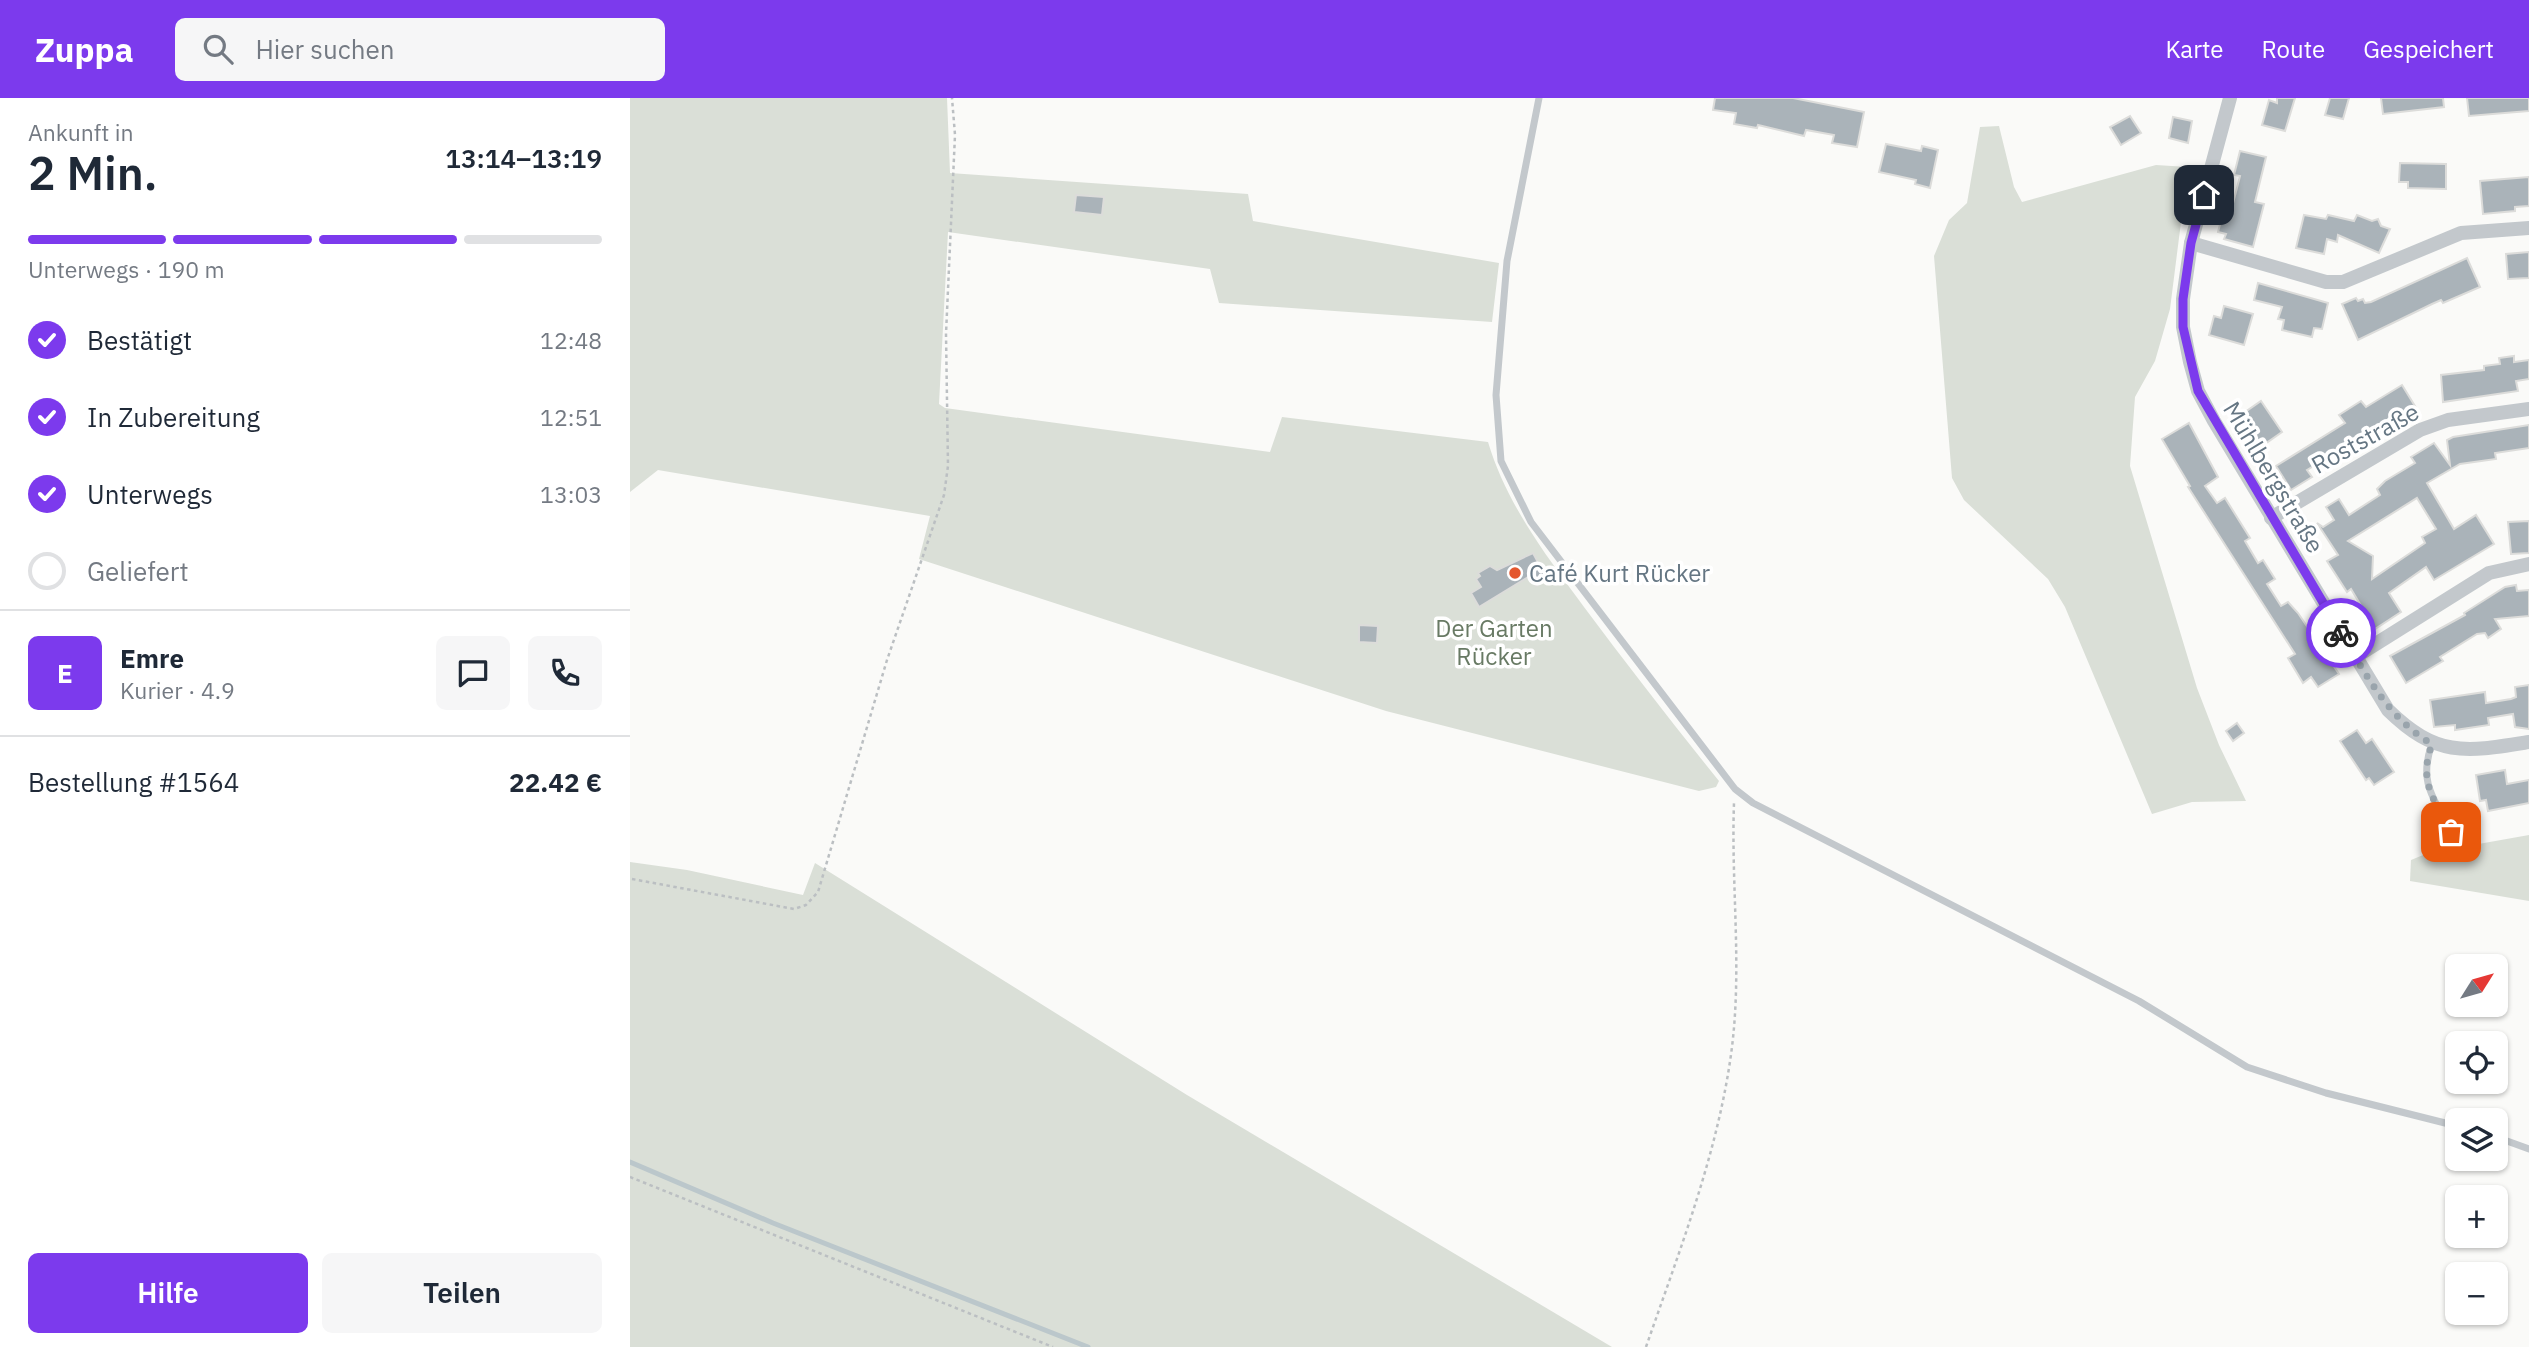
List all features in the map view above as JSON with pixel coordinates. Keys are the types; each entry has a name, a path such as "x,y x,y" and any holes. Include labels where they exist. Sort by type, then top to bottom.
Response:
{"street":[{"name":"Mühlbergstraße","path":"2230,98 2191,243 2183,299 2183,327 2198,391 2271,518 2388,710 2406,727 2432,744 2479,749 2529,742"},
{"path":"2191,243 2326,282 2343,282 2461,233 2529,228"},
{"name":"Roststraße","path":"2271,518 2420,430 2448,420 2529,410"},
{"path":"2355,657 2489,573 2529,564"}],"lane":[{"path":"1539,98 1507,261 1496,395 1501,461 1531,522 1735,789 1753,803 2139,1000 2247,1067 2326,1093 2445,1123"},
{"path":"2432,744 2425,778 2451,832"},
{"path":"2508,1141 2529,1149"}],"path":[{"path":"632,879 794,909 806,905 818,892 887,660 944,495 948,466 946,375 955,135 952,98"},
{"path":"1646,1347 1710,1153 1731,1056 1738,928 1735,789"},
{"path":"630,1177 1052,1347"}],"green space":[{"name":"Der Garten Rücker","path":"630,98 947,98 950,173 1248,194 1253,221 1499,263 1492,322 1219,303 1210,269 948,232 939,404 945,408 1270,452 1282,417 1488,442 1506,487 1542,549 1617,651 1719,781 1716,787 1699,791 1386,711 919,559 930,516 658,470 630,492"},
{"path":"1999,126 2014,187 2022,202 2156,165 2188,167 2170,309 2155,361 2135,397 2130,466 2197,688 2219,745 2246,801 2192,802 2152,814 2065,607 2048,579 1964,500 1952,478 1934,256 1949,220 1967,203 1980,127"},
{"path":"2529,835 2529,901 2410,881 2411,860 2428,853"},
{"path":"630,862 687,870 803,895 815,863 1187,1095 1612,1347 630,1347"}],"building":[{"path":"1715,98 1793,98 1864,112 1857,147 1832,143 1834,135 1806,130 1804,136 1758,125 1757,128 1734,124 1736,113 1713,110"},
{"path":"2277,98 2295,98 2285,131 2262,125 2269,100 2277,103"},
{"path":"2330,98 2349,98 2343,119 2325,115"},
{"path":"2381,98 2443,98 2444,107 2383,114"},
{"path":"2467,98 2529,98 2529,111 2469,116"},
{"path":"2130,116 2141,133 2121,145 2110,127"},
{"path":"2173,117 2192,121 2188,143 2169,138"},
{"path":"1886,144 1921,151 1922,146 1938,150 1930,188 1915,184 1916,180 1879,172"},
{"path":"2240,151 2266,157 2255,202 2264,204 2253,247 2224,239 2226,234 2218,232 2223,213 2230,215 2240,176 2234,175"},
{"path":"2400,163 2446,164 2446,189 2408,188 2408,182 2399,182"},
{"path":"2529,177 2529,206 2515,207 2515,211 2483,214 2480,181"},
{"path":"1076,195 1104,197 1102,215 1074,212"},
{"path":"2304,215 2326,219 2328,215 2354,221 2357,215 2372,221 2378,219 2381,226 2390,229 2379,253 2338,235 2337,242 2327,239 2324,254 2296,248"},
{"path":"2529,252 2529,278 2508,279 2506,254"},
{"path":"2467,258 2480,287 2443,303 2441,300 2358,340 2342,304 2356,298 2358,301 2363,299 2365,303 2371,302"},
{"path":"2258,283 2328,303 2322,329 2314,328 2312,337 2282,330 2284,320 2278,319 2282,307 2254,300"},
{"path":"2224,306 2253,314 2244,345 2209,335 2214,316 2221,318"},
{"path":"2514,356 2514,362 2529,360 2529,379 2516,381 2518,391 2443,402 2441,375 2484,370 2484,366 2500,364 2499,358"},
{"path":"2402,385 2418,411 2350,451 2347,446 2307,470 2312,477 2291,490 2276,466 2345,423 2339,415 2361,401 2366,407"},
{"path":"2261,401 2282,432 2262,446 2257,439 2254,441 2238,417"},
{"path":"2189,423 2218,477 2205,486 2217,503 2225,498 2250,538 2245,541 2258,563 2263,560 2275,579 2267,584 2281,606 2288,602 2298,613 2339,674 2318,687 2311,677 2303,683 2288,658 2295,654 2188,487 2190,486 2162,439"},
{"path":"2529,425 2529,448 2495,453 2496,459 2460,464 2427,483 2454,529 2476,515 2494,544 2434,580 2426,567 2389,593 2401,612 2375,629 2351,589 2347,592 2327,561 2338,555 2317,523 2323,527 2334,520 2326,507 2339,499 2349,515 2380,495 2377,489 2385,481 2415,463 2411,457 2434,443 2450,465 2447,440","holes":["2417,498 2436,529 2422,537 2425,543 2372,579 2373,556 2348,541"]},
{"path":"2529,521 2529,553 2511,554 2508,522"},
{"path":"1533,553 1547,579 1536,586 1530,576 1479,607 1471,593 1481,587 1476,579 1480,576 1478,573 1490,566 1497,570"},
{"path":"2516,585 2517,591 2529,590 2529,616 2495,619 2501,629 2488,638 2485,633 2477,634 2440,657 2443,661 2406,683 2390,656 2465,615 2464,613 2505,587"},
{"path":"1359,625 1378,626 1377,643 1359,642"},
{"path":"2529,685 2529,729 2515,727 2513,714 2488,718 2489,725 2455,730 2455,725 2434,727 2430,700 2485,692 2486,703 2516,697 2515,687"},
{"path":"2237,723 2244,733 2233,741 2226,731"},
{"path":"2357,730 2366,743 2372,739 2394,772 2374,785 2369,778 2366,780 2340,741"},
{"path":"2505,770 2507,784 2529,780 2529,803 2488,811 2486,800 2480,801 2476,775"}],"waterway":[{"path":"630,1162 773,1223 1088,1347"}],"way so far":[{"path":"2341,633 2388,710 2406,727 2432,744 2425,778 2451,832"}],"place":[{"name":"Café Kurt Rücker","path":"1515,573"}],"route":[{"path":"2204,195 2191,243 2183,299 2183,327 2198,391 2341,633"}]}
